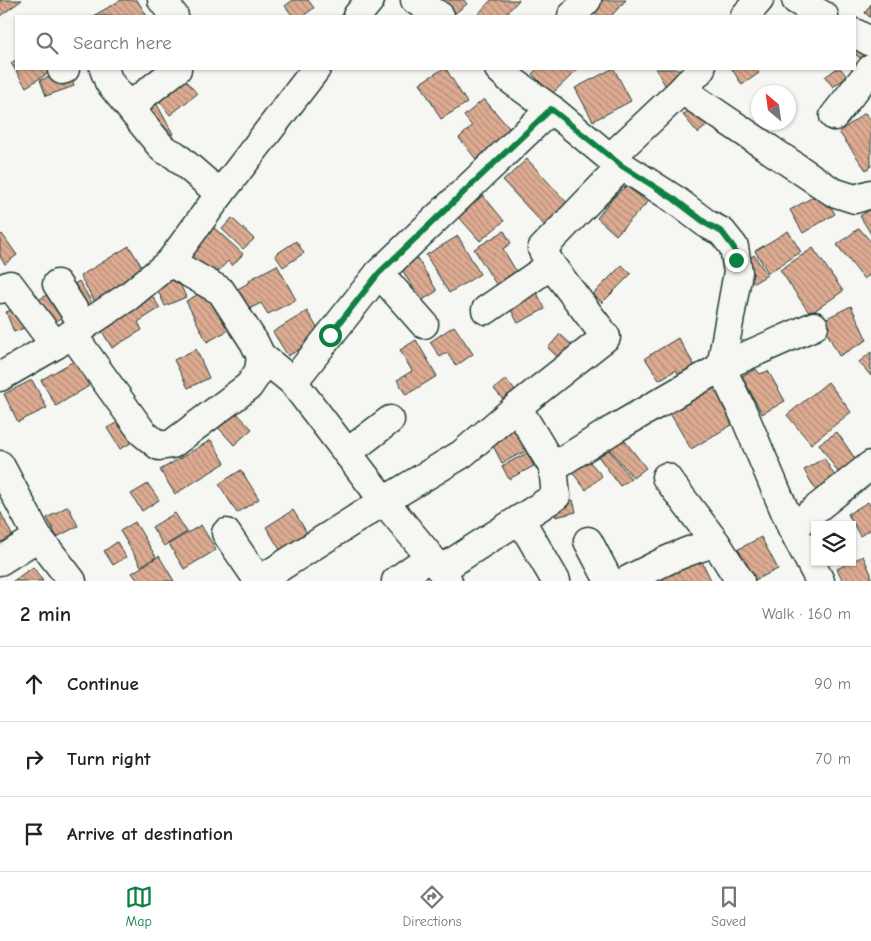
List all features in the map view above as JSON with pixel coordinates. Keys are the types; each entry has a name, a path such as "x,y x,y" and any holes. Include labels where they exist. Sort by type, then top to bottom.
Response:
{"street":[{"path":"162,0 173,15"},
{"path":"358,15 370,0"},
{"path":"415,0 438,15"},
{"path":"573,15 587,0"},
{"path":"746,15 759,0"},
{"path":"796,0 822,15"},
{"path":"856,34 871,42"},
{"path":"834,116 871,69"},
{"path":"104,70 109,82 163,150 176,155 220,194"},
{"path":"134,112 140,98 176,70"},
{"path":"0,377 70,335 129,296 170,262 315,70"},
{"path":"226,533 258,581 462,454 606,337 551,265 542,249 616,162 700,70"},
{"path":"511,72 551,109 616,162 674,199 707,224 722,232 734,248 738,272 721,367 745,417 792,528 820,581"},
{"path":"682,90 833,192 855,198 871,194"},
{"path":"293,382 379,273 551,109"},
{"path":"170,262 221,291 261,356 293,382 384,501 440,569"},
{"path":"486,310 551,265"},
{"path":"379,273 424,324"},
{"path":"57,284 70,335"},
{"path":"0,289 10,285 70,335 143,433 159,446 172,444 249,386 259,371 261,356"},
{"path":"552,467 721,367 814,326"},
{"path":"396,581 440,569 556,496 552,467 518,407"},
{"path":"347,453 390,420"},
{"path":"0,465 38,537 72,581"},
{"path":"792,528 871,465"},
{"path":"666,477 716,543 740,581"},
{"path":"520,519 556,581"},
{"path":"0,561 38,537"},
{"path":"588,541 609,581"},
{"path":"626,581 666,560 716,543"}],"building":[{"path":"0,0 22,0 0,16"},
{"path":"121,0 137,0 146,15 95,15"},
{"path":"293,0 308,0 314,8 304,15 292,15 285,6"},
{"path":"443,0 464,0 467,4 454,14"},
{"path":"491,0 519,0 505,15 478,14"},
{"path":"592,0 626,0 612,15 596,15 586,6"},
{"path":"871,4 871,18 865,13"},
{"path":"856,40 871,51 864,61 856,55"},
{"path":"15,61 15,69 11,63"},
{"path":"15,70 49,70 50,72 26,87"},
{"path":"441,70 447,70 467,103 441,119 420,83"},
{"path":"536,70 577,70 552,94 532,74"},
{"path":"610,70 615,70 631,101 593,121 575,88"},
{"path":"657,70 691,70 665,85"},
{"path":"733,70 757,70 759,73 742,85"},
{"path":"835,70 842,70 847,77 833,87 825,77"},
{"path":"69,71 74,86 46,96 40,80"},
{"path":"179,71 197,94 170,115 152,92"},
{"path":"153,97 173,134 160,141 139,105"},
{"path":"484,99 515,135 480,164 459,138 472,126 464,116"},
{"path":"694,106 709,124 698,133 683,115"},
{"path":"865,113 871,120 871,166 866,170 839,132"},
{"path":"527,159 569,205 545,226 503,181"},
{"path":"626,186 648,202 616,235 597,218 611,200"},
{"path":"822,192 835,214 803,233 790,210"},
{"path":"482,194 504,221 480,241 457,215"},
{"path":"871,209 871,234 860,216"},
{"path":"232,218 254,239 243,249 222,229"},
{"path":"211,225 243,254 232,266 228,261 209,281 182,256"},
{"path":"859,228 871,242 871,274 864,279 837,245"},
{"path":"504,231 511,243 503,249 519,276 499,289 474,249"},
{"path":"788,231 801,252 768,273 755,251"},
{"path":"2,234 17,255 5,264 0,257 0,236"},
{"path":"458,236 480,274 449,293 426,255"},
{"path":"296,241 304,253 283,267 275,255"},
{"path":"129,246 145,272 95,302 80,276"},
{"path":"813,248 843,291 810,314 780,270"},
{"path":"414,253 437,291 421,301 398,263"},
{"path":"754,255 767,275 754,283 742,263"},
{"path":"277,265 296,300 268,314 261,303 247,310 236,290 250,282 249,280"},
{"path":"622,265 631,274 602,303 593,294"},
{"path":"176,275 186,297 165,306 155,284"},
{"path":"79,281 91,301 79,309 67,289"},
{"path":"534,287 545,309 518,323 506,301"},
{"path":"208,289 229,330 207,342 186,301"},
{"path":"55,290 69,313 49,325 35,302"},
{"path":"149,291 160,308 138,322 142,330 112,348 97,323"},
{"path":"21,306 29,326 14,332 6,312"},
{"path":"851,306 867,340 839,356 821,321"},
{"path":"307,311 322,336 288,356 273,332"},
{"path":"454,326 473,354 456,366 447,353 440,357 430,342"},
{"path":"560,334 575,348 562,361 548,348"},
{"path":"678,338 698,371 682,381 676,370 659,380 645,358"},
{"path":"416,340 437,376 406,395 397,380 412,371 400,350"},
{"path":"196,349 209,378 188,388 174,360"},
{"path":"871,352 871,376 859,362"},
{"path":"74,361 89,386 56,406 41,380"},
{"path":"756,369 760,374 768,371 785,401 762,414 742,376"},
{"path":"506,379 519,396 508,405 494,389"},
{"path":"709,379 735,423 691,449 665,405"},
{"path":"32,380 47,408 18,422 4,394"},
{"path":"828,382 851,412 811,444 787,415"},
{"path":"233,409 252,429 234,445 216,425"},
{"path":"125,418 138,439 120,449 107,428"},
{"path":"516,422 530,449 502,463 488,436"},
{"path":"837,432 856,460 838,472 819,444"},
{"path":"621,436 646,468 633,478 608,446"},
{"path":"211,440 225,463 175,494 160,470"},
{"path":"605,444 631,479 620,486 595,452"},
{"path":"527,453 534,466 509,479 502,466"},
{"path":"583,454 602,476 586,490 568,467"},
{"path":"824,458 840,485 820,497 804,470"},
{"path":"241,470 259,499 237,513 219,484"},
{"path":"148,484 159,500 142,511 131,494"},
{"path":"573,500 576,512 556,517 553,504"},
{"path":"868,502 871,507 871,529 860,536 856,529 856,521 852,521 848,514"},
{"path":"68,506 78,526 57,537 47,518"},
{"path":"293,510 309,536 282,553 266,527"},
{"path":"0,511 17,545 0,553"},
{"path":"175,513 187,532 164,546 152,527"},
{"path":"135,522 156,557 141,566 120,531"},
{"path":"201,525 216,550 184,569 169,544"},
{"path":"761,537 778,569 753,581 737,550"},
{"path":"117,542 126,557 113,565 104,551"},
{"path":"698,554 711,580 660,581 657,575"},
{"path":"159,556 174,581 138,581 132,573"},
{"path":"863,556 871,574 871,581 843,581 837,569 843,566 856,566 856,560"},
{"path":"33,567 43,581 13,581"}],"route":[{"path":"330,335 379,273 551,109 610,158 674,199 707,224 722,232 734,248 736,260"}]}
